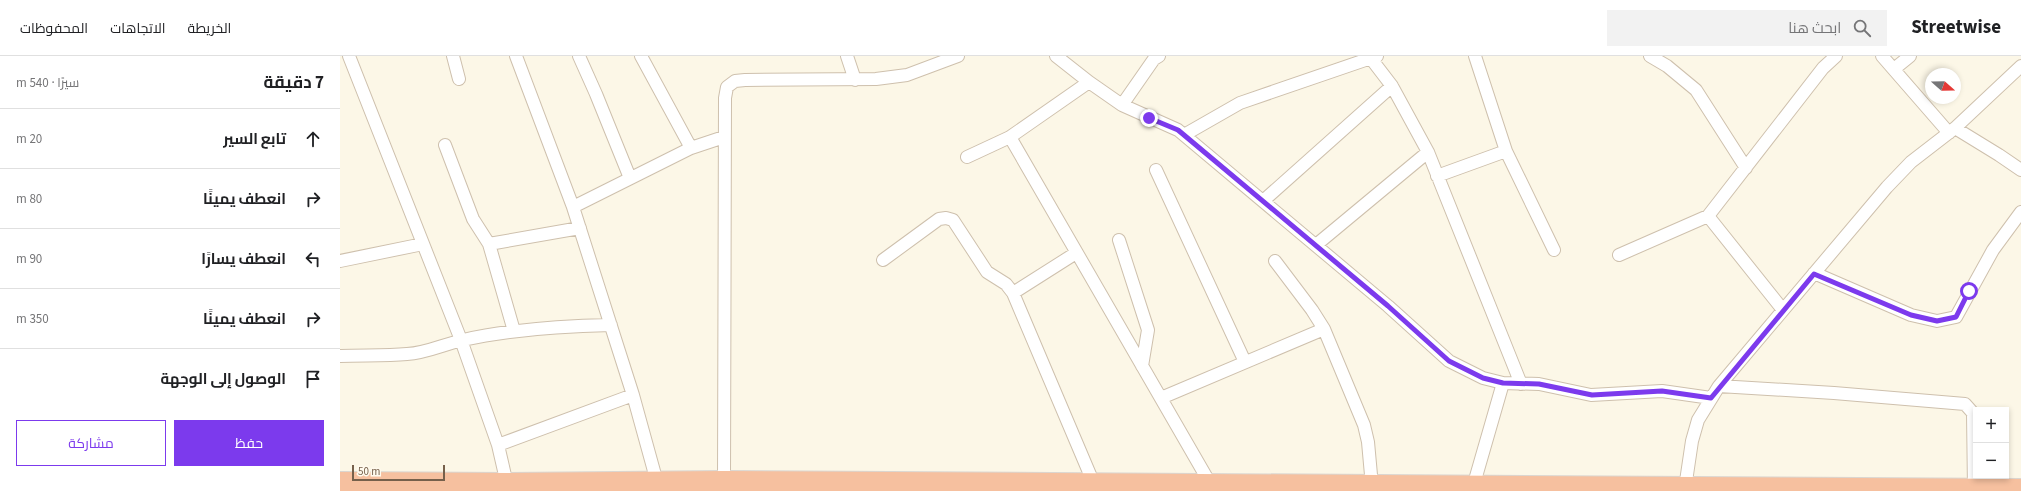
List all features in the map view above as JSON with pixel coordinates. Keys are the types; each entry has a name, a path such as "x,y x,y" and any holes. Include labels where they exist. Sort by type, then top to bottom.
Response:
{"highway":[{"path":"340,483 508,484 588,487 657,482 724,482 951,487 1094,484 1473,487 1538,489 1685,488 2021,490"}],"street":[{"path":"349,56 461,340 498,445 508,484"},
{"path":"453,56 460,80"},
{"path":"516,56 574,207 633,395 657,482"},
{"path":"579,56 630,178"},
{"path":"641,56 691,148"},
{"path":"847,56 855,80"},
{"path":"724,482 724,137 725,98 727,87 735,81 855,80 907,75 958,56"},
{"path":"1122,104 1154,59 1159,56"},
{"path":"1475,56 1506,151 1554,250"},
{"path":"1650,56 1667,66 1696,90 1746,168"},
{"path":"1619,254 1708,216 1823,68 1836,56"},
{"path":"1882,56 1952,131 2000,155 2021,170"},
{"path":"1894,69 1910,56"},
{"path":"1058,57 1089,82 1122,104 1178,130 1316,245 1449,361 1483,378 1503,383 1539,384 1592,395 1662,391 1711,398"},
{"path":"1184,135 1240,103 1373,57 1392,86 1428,152 1521,384"},
{"path":"1685,488 1692,441 1698,420 1719,386 1887,187 1911,162 1952,131 2021,66"},
{"path":"967,156 1010,137 1089,82"},
{"path":"1263,201 1392,86"},
{"path":"574,207 691,148 724,137"},
{"path":"1010,137 1211,485"},
{"path":"445,145 473,219 489,244 514,331"},
{"path":"1437,176 1506,151"},
{"path":"1316,245 1428,152"},
{"path":"1156,170 1244,362"},
{"path":"1814,274 1911,315 1937,321 1948,320 1956,317 1993,250 2021,212"},
{"path":"1708,216 1783,310"},
{"path":"883,260 939,219 946,218 953,220 987,272 1006,284 1013,293 1094,484"},
{"path":"489,244 580,228"},
{"path":"1119,240 1148,330 1142,366"},
{"path":"340,261 423,244"},
{"path":"1013,293 1076,253"},
{"path":"1275,261 1312,310 1324,329 1364,425 1368,442 1372,486"},
{"path":"340,356 408,354 433,350 461,340 514,331 555,326 611,325"},
{"path":"1161,398 1324,329"},
{"path":"1473,487 1503,383"},
{"path":"1719,386 1834,393 1965,404 1972,413 1974,490"},
{"path":"498,445 633,395"}],"route":[{"path":"1149,118 1178,130 1388,306 1449,361 1483,378 1503,383 1539,384 1592,395 1662,391 1711,398 1719,386 1814,274 1911,315 1937,321 1948,320 1956,317 1969,291"}]}
